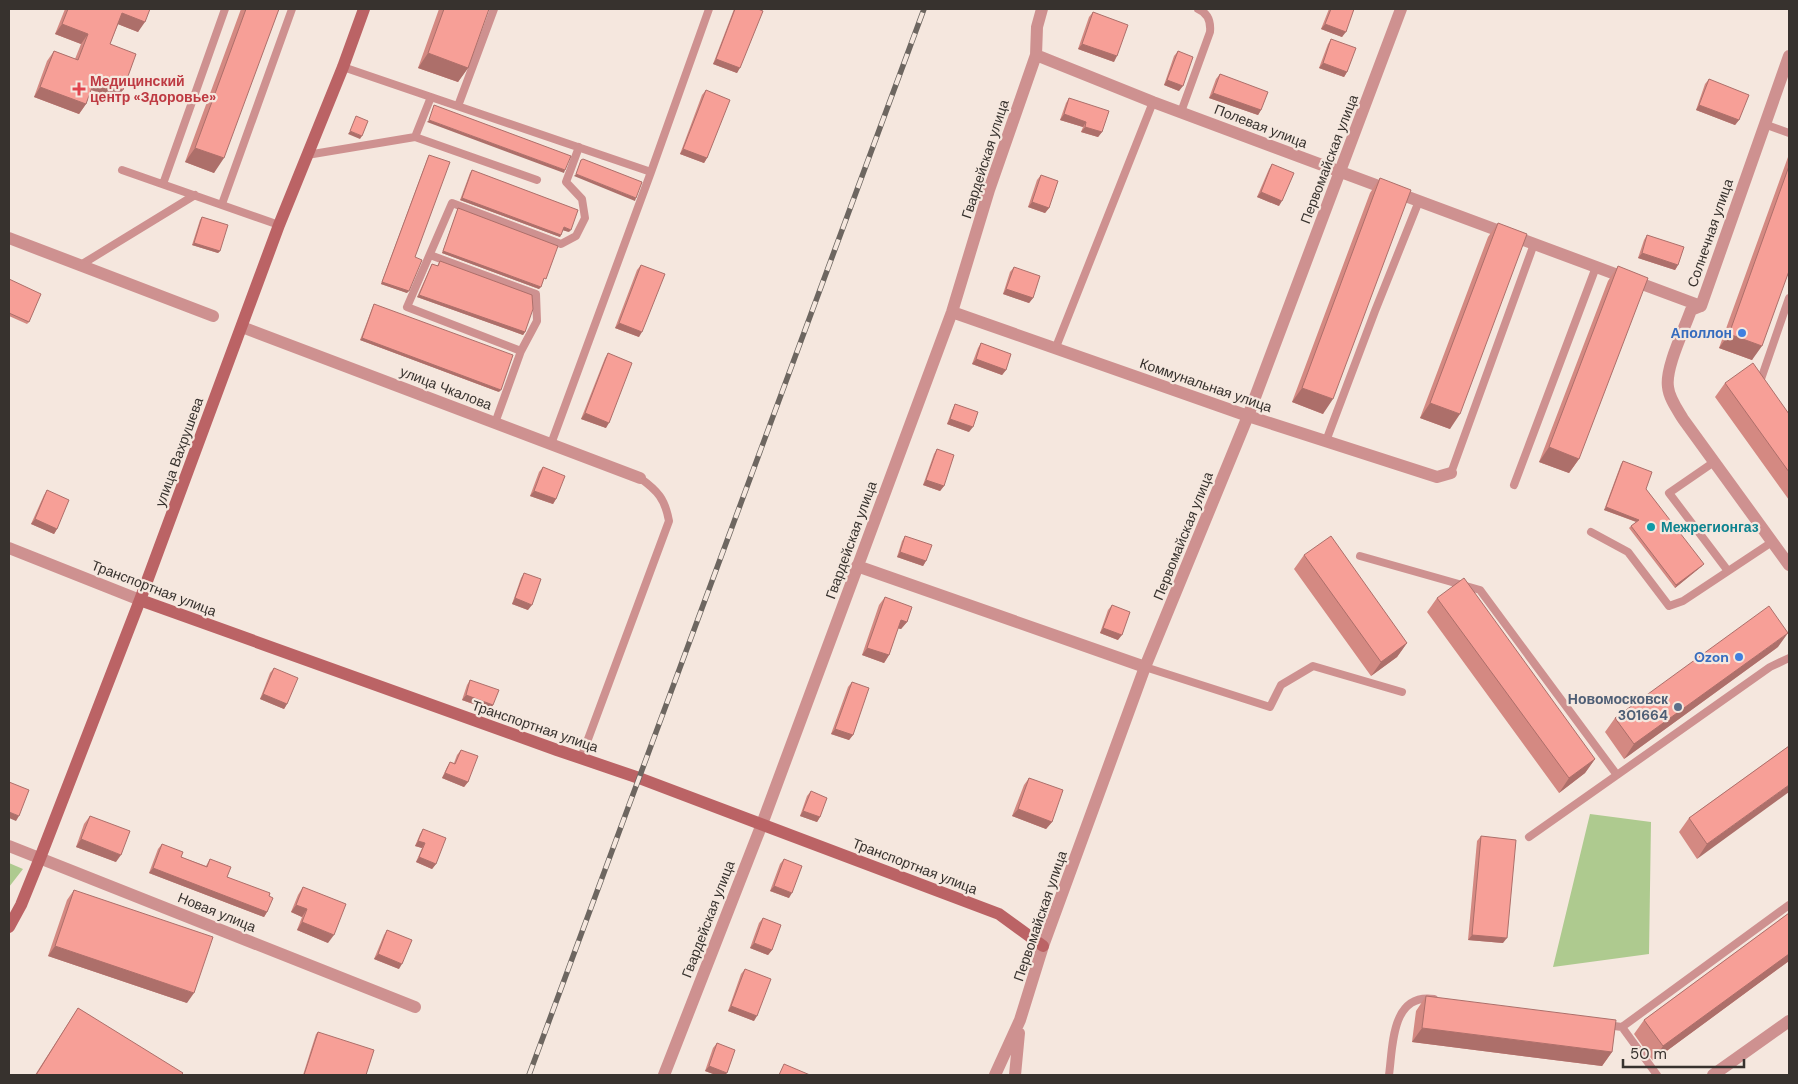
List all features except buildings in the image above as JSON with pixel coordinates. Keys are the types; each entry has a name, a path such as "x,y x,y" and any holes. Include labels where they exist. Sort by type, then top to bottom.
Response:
{"main road":[{"name":"улица Вахрушева","path":"9,927 21,905 40,858 140,600 279,225 343,67 364,9"},
{"name":"Транспортная улица","path":"140,600 640,778 999,914 1043,946"}],"street":[{"name":"Гвардейская улица","path":"664,1075 762,824 952,312 989,190 1036,55 1037,27 1042,9"},
{"name":"Первомайская улица","path":"995,1075 1020,1020 1043,946 1145,667 1248,416 1401,9"},
{"name":"Полевая улица","path":"1036,55 1153,102 1701,306"},
{"name":"Солнечная улица","path":"1789,56 1701,306 1691,310 1667,376 1668,389 1673,403 1683,419 1789,565"},
{"path":"9,238 213,316"},
{"name":"Коммунальная улица","path":"952,312 1248,416 1437,478 1451,473"},
{"name":"улица Чкалова","path":"242,327 640,478"},
{"name":"Транспортная улица","path":"9,548 140,600"},
{"path":"857,566 1145,667"},
{"name":"Новая улица","path":"9,846 415,1007"},
{"path":"1015,1075 1020,1020"},
{"path":"1713,1075 1789,1021"}],"lane":[{"path":"163,184 225,9"},
{"path":"222,204 292,9"},
{"path":"458,106 494,9"},
{"path":"552,444 652,172 709,9"},
{"path":"1181,112 1210,32 1209,20 1198,9"},
{"path":"343,67 652,172"},
{"path":"415,137 432,97"},
{"path":"1056,347 1153,102"},
{"path":"1764,124 1789,133"},
{"path":"307,155 415,137 537,180"},
{"path":"521,351 408,308 452,203 561,244 576,236 585,218 582,199 566,182 579,148"},
{"path":"122,170 279,225"},
{"path":"79,266 195,194"},
{"path":"1326,441 1374,311 1420,201"},
{"path":"1451,473 1534,244"},
{"path":"430,255 536,294 537,321 521,351 495,423"},
{"path":"1514,485 1596,267"},
{"path":"1765,389 1760,382 1789,298"},
{"path":"1714,462 1669,494 1728,571"},
{"path":"581,758 669,521 666,506 656,490 640,478"},
{"path":"1591,532 1628,552 1669,606 1683,601 1772,542"},
{"path":"1360,556 1480,590 1617,775"},
{"path":"1529,837 1770,667 1789,658"},
{"path":"1145,667 1270,707 1282,684 1313,666 1402,692"},
{"path":"1602,1024 1622,1027 1789,905"},
{"path":"1388,1075 1396,1026 1401,1011 1413,1001 1429,998 1438,1000"},
{"path":"1622,1027 1657,1075"}],"green space":[{"path":"1590,814 1651,822 1649,954 1553,967"},
{"path":"9,863 23,869 9,887"}],"railway":[{"path":"529,1075 924,9"}],"place":[{"name":"Медицинский центр «Здоровье»","path":"79,89"},
{"name":"Аполлон","path":"1742,333"},
{"name":"Межрегионгаз","path":"1651,527"},
{"name":"Ozon","path":"1739,657"},
{"name":"Новомосковск 301664","path":"1678,707"}]}
